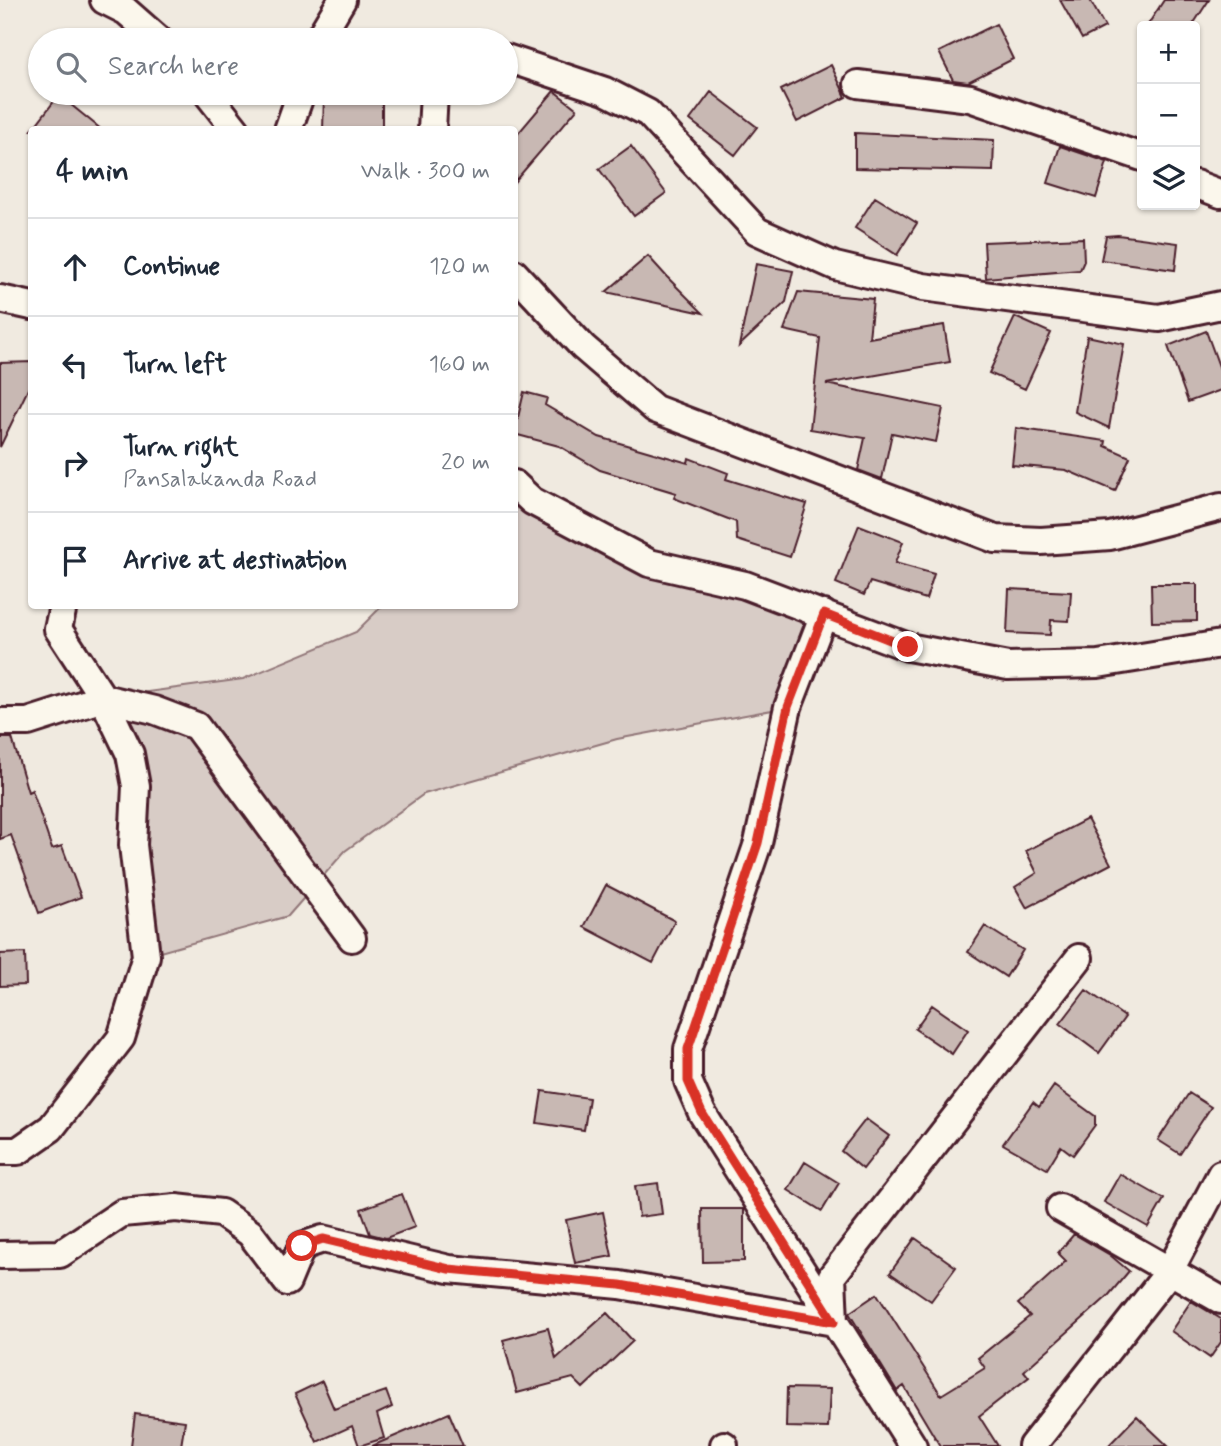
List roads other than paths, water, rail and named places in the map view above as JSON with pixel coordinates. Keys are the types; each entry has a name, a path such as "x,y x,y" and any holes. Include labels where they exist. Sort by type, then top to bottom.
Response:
{"street":[{"path":"104,0 126,11 145,28"},
{"path":"327,28 342,0"},
{"path":"518,62 605,91 648,113 757,231 835,266 923,287 1159,318 1221,305"},
{"path":"858,84 970,99 1137,155"},
{"path":"216,105 233,126"},
{"path":"289,126 297,105"},
{"path":"432,126 433,105"},
{"path":"1200,186 1221,194"},
{"path":"518,277 583,347 655,409 995,539 1041,541 1110,536 1221,507"},
{"path":"0,299 28,305"},
{"path":"518,488 532,501 649,563 745,585 908,647 1008,666 1098,664 1221,644"},
{"path":"0,1151 18,1151 51,1128 121,1038 146,956 134,856 136,786 130,754 103,698 58,629 62,609"},
{"path":"824,614 788,707 758,843 688,1049 688,1081 702,1113 913,1446"},
{"path":"0,722 28,722 103,698 153,710 196,726 352,938"},
{"path":"834,1322 832,1276 1079,958"},
{"path":"1032,1446 1169,1272 1221,1174"},
{"path":"0,1255 60,1254 122,1213 176,1208 221,1213 250,1233 286,1282 302,1246 323,1239 449,1269 620,1285 834,1322"},
{"path":"1060,1208 1221,1300"}]}
